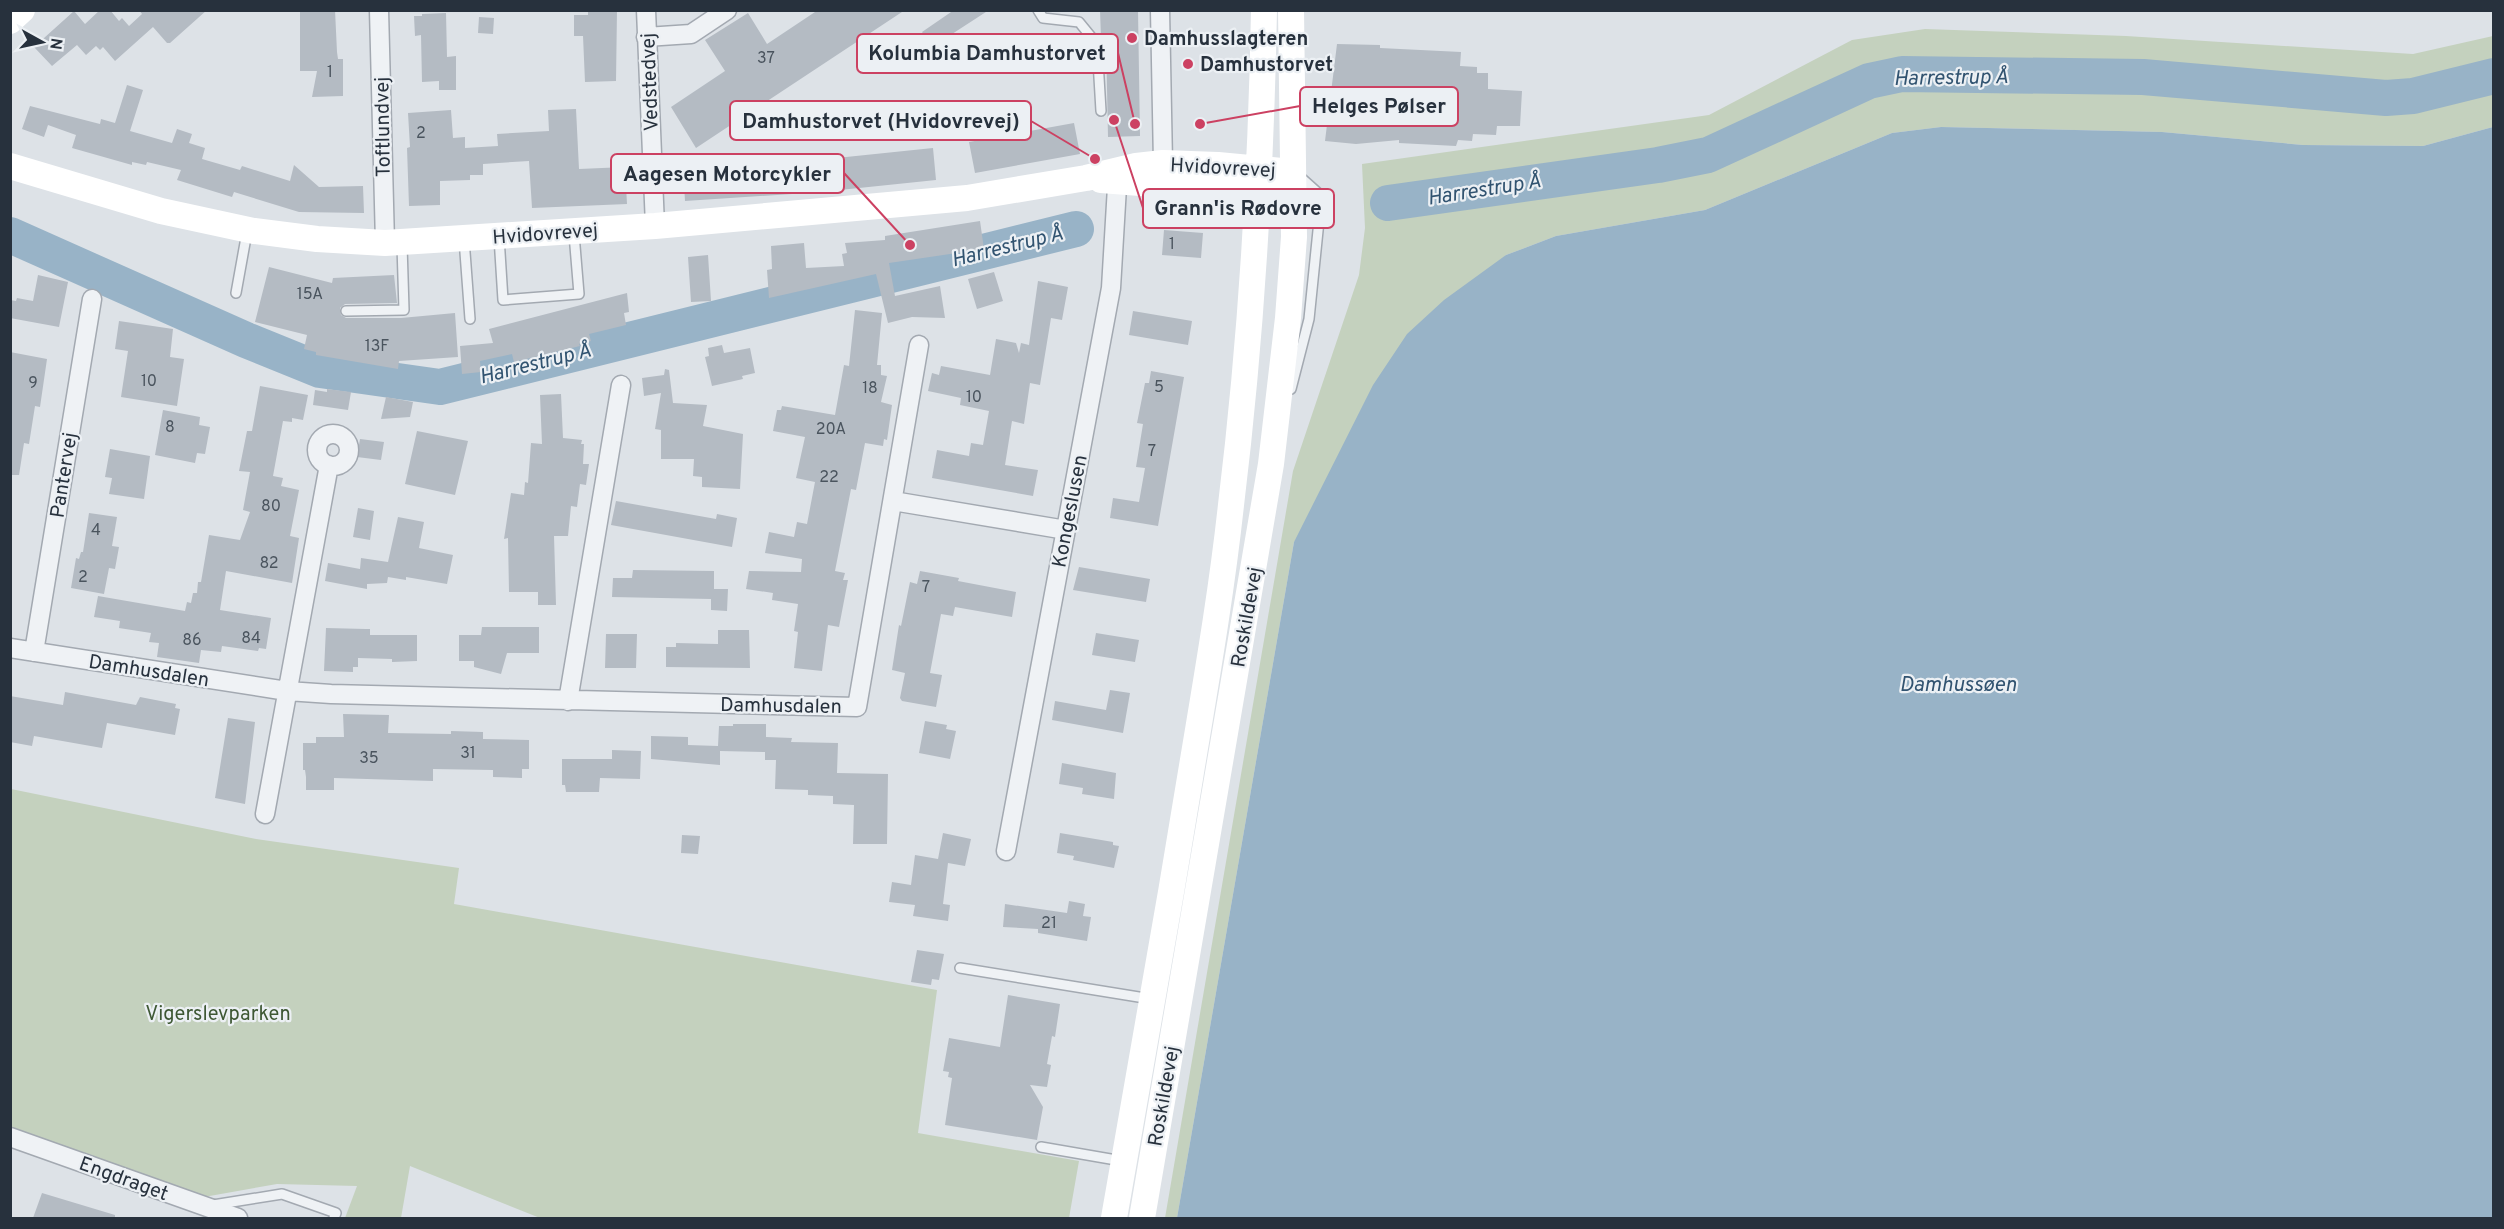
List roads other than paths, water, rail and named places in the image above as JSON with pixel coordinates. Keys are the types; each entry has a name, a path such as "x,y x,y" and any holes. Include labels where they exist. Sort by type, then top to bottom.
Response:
{"main road":[{"path":"10,21 22,10"},
{"name":"Roskildevej","path":"1114,1218 1154,999 1221,585 1239,436 1260,180 1264,10"},
{"name":"Roskildevej","path":"1142,1218 1271,464 1288,318 1294,237 1291,10"},
{"name":"Hvidovrevej","path":"1118,176 1163,164 1260,180"},
{"name":"Hvidovrevej","path":"10,166 161,211 248,230 316,239 393,243 655,226 967,198 1086,178 1118,176 1260,180 1292,172"}],"street":[{"name":"Toftlundvej","path":"379,10 393,243"},
{"name":"Vedstedvej","path":"646,10 655,226"},
{"path":"646,37 691,34 727,10"},
{"path":"1160,10 1163,164"},
{"name":"Kongeslusen","path":"1006,851 1111,288 1118,176"},
{"name":"Pantervej","path":"34,652 92,299"},
{"name":"Damhusdalen","path":"10,648 288,691 568,701 857,707 920,345"},
{"path":"568,701 621,385"},
{"path":"265,814 329,465"},
{"path":"893,501 1066,530"},
{"name":"Engdraget","path":"10,1137 238,1218"}],"lane":[{"path":"1038,10 1043,18 1079,22 1097,44 1101,111"},
{"path":"236,294 248,230"},
{"path":"498,237 503,300 568,295 579,294 574,231"},
{"path":"464,239 470,319"},
{"path":"345,311 404,310 393,243"},
{"path":"960,968 1154,999"},
{"path":"1041,1147 1124,1161"},
{"path":"203,1206 282,1194 336,1213 334,1218"}],"water":[{"name":"Damhussøen","path":"1941,127 2162,132 2303,145 2423,146 2493,127 2493,1218 1177,1218 1294,542 1373,385 1407,334 1444,300 1506,255 1556,236 1705,210 1892,133"}],"waterway":[{"name":"Harrestrup Å","path":"1388,203 1658,165 1708,155 1869,81 1902,74 2143,77 2386,98 2413,96 2494,76"},
{"name":"Harrestrup Å","path":"10,235 246,340 320,370 440,387 1076,229"}],"place":[{"name":"Damhusslagteren","path":"1132,38"},
{"name":"Damhustorvet","path":"1188,64"},
{"name":"Grann'is Rødovre","path":"1114,120"},
{"name":"Kolumbia Damhustorvet","path":"1135,124"},
{"name":"Helges Pølser","path":"1200,124"},
{"name":"Damhustorvet (Hvidovrevej)","path":"1095,159"},
{"name":"Aagesen Motorcykler","path":"910,245"}],"park label":[{"name":"Vigerslevparken","path":"218,1013"}]}
